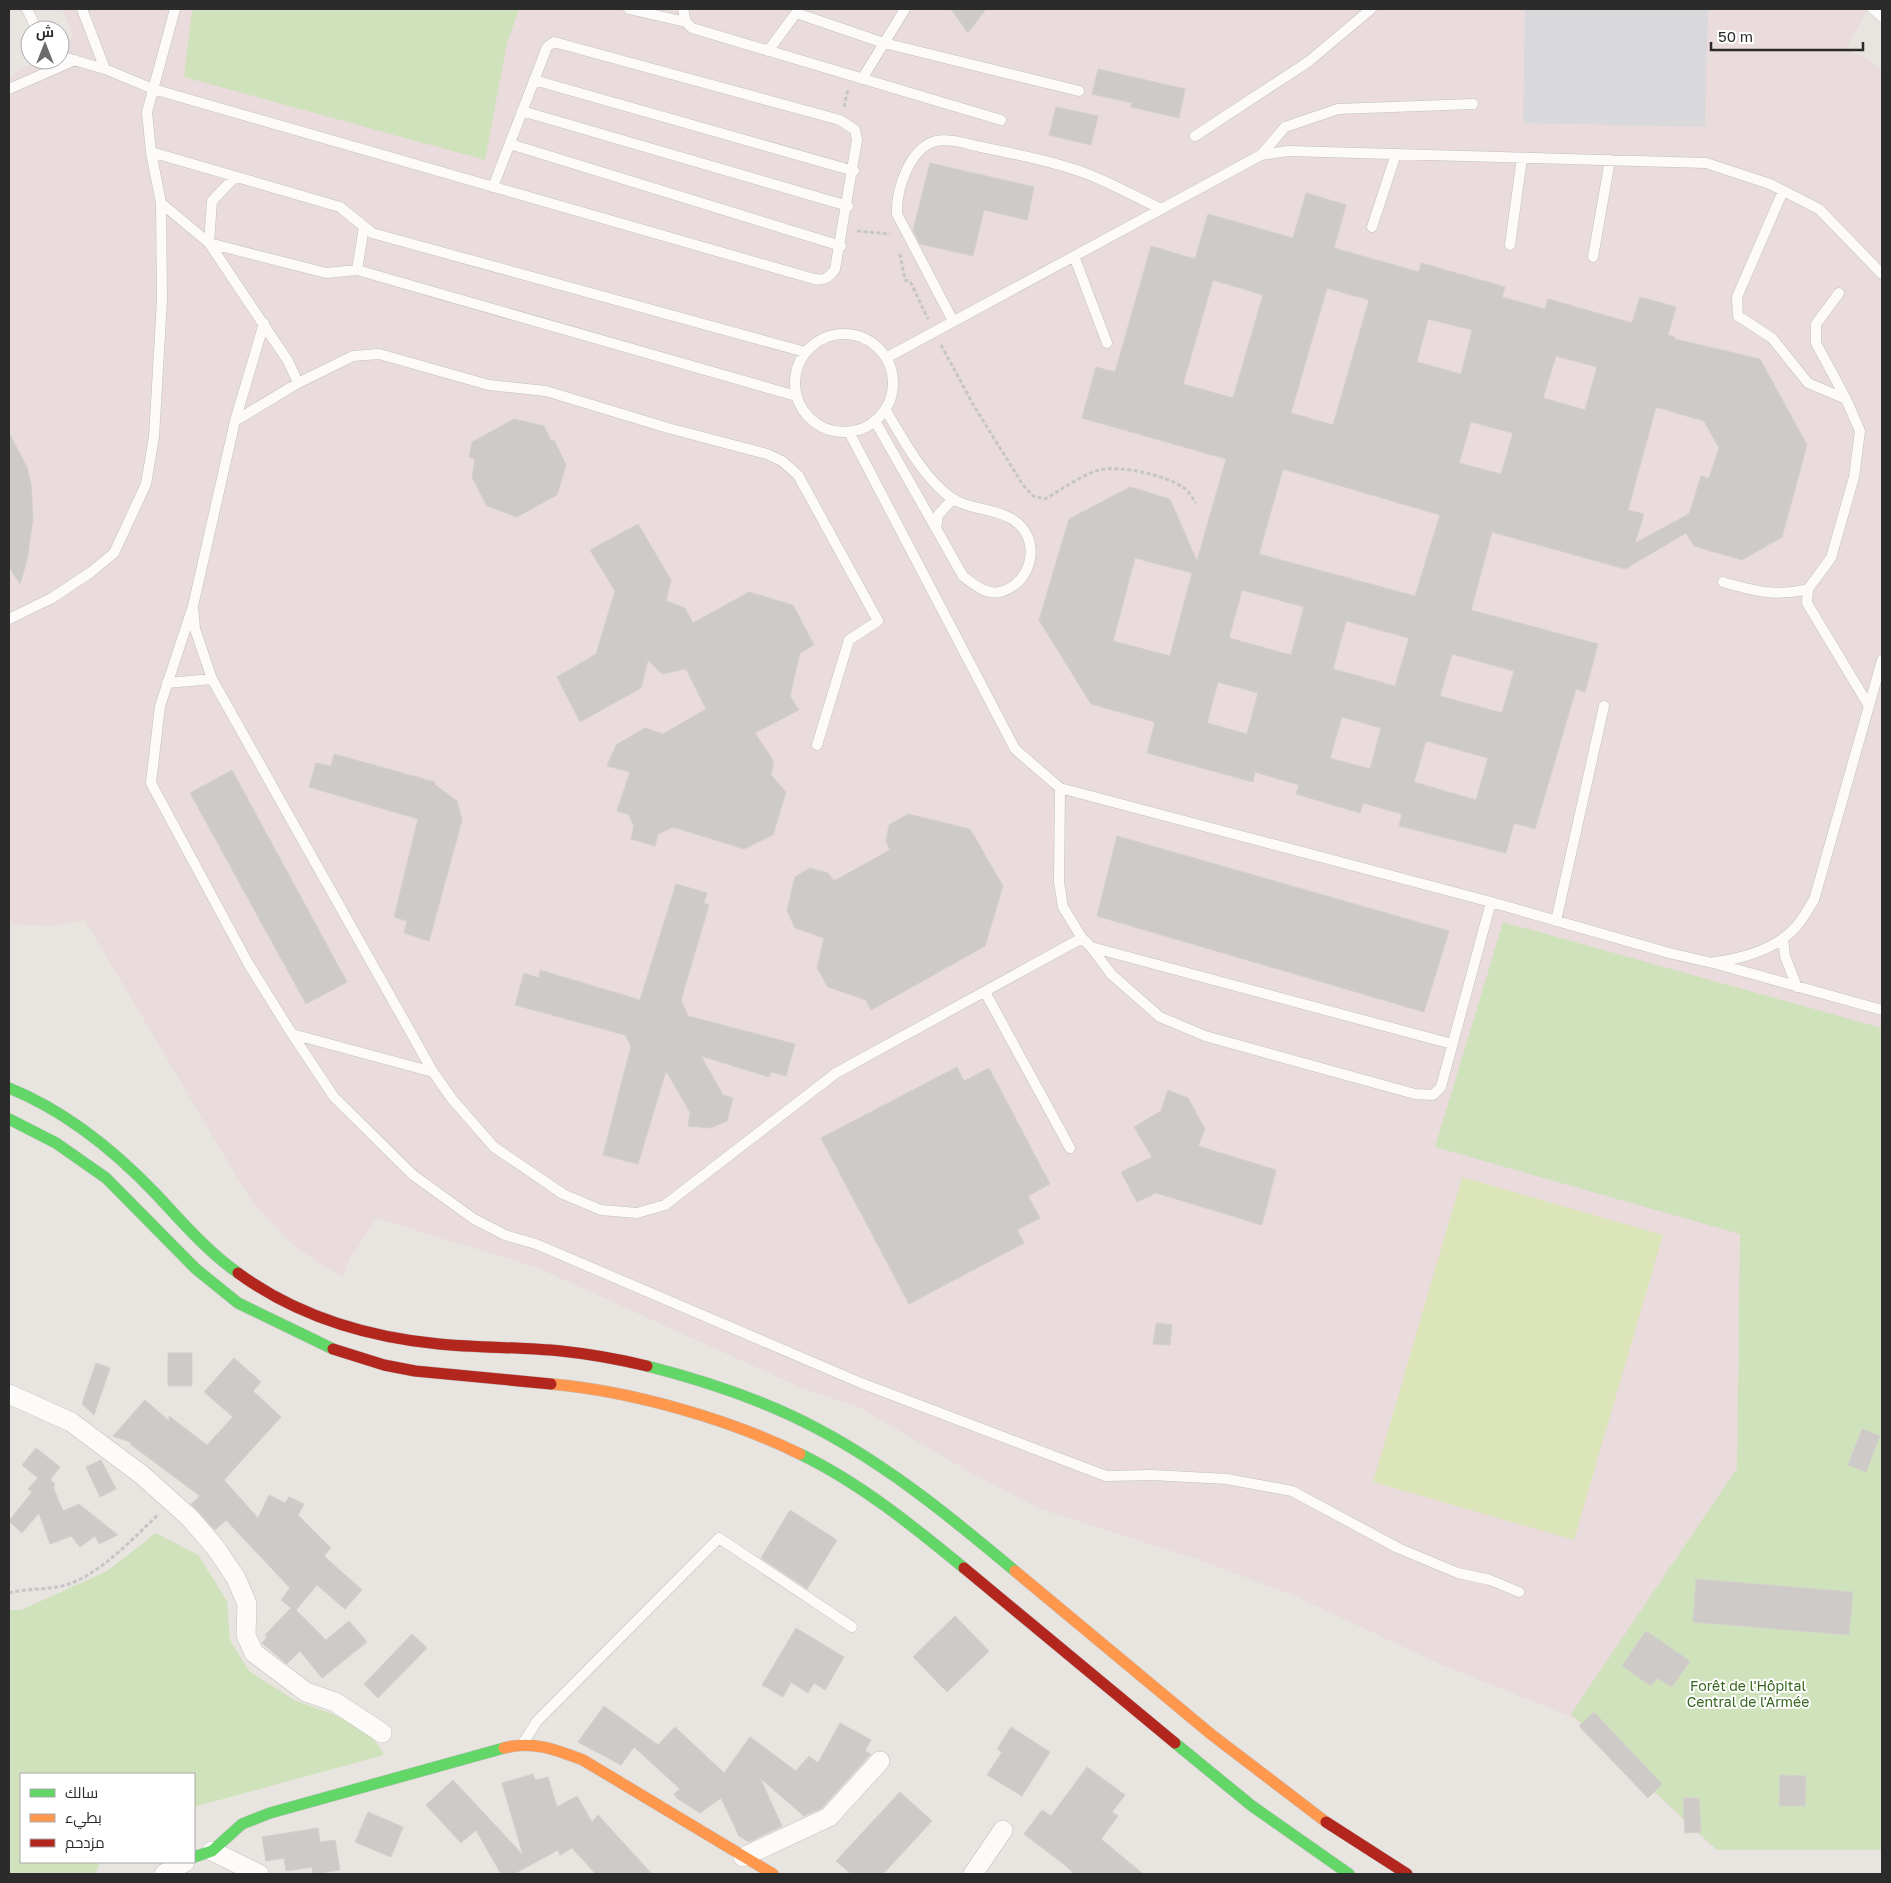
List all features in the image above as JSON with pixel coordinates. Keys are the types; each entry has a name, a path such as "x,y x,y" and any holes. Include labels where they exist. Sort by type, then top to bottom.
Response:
{"main road":[{"path":"9,1088 77,1123 152,1189 191,1233 215,1255 261,1289 310,1313 362,1331 420,1342 567,1351 655,1368 742,1394 825,1432 873,1460 939,1508 1270,1782 1374,1855 1407,1874"},
{"path":"9,1119 56,1143 106,1178 196,1269 238,1303 324,1346 384,1365 415,1371 563,1385 651,1402 772,1440 811,1459 856,1486 920,1532 1252,1806 1349,1874"},
{"path":"195,1857 212,1851 242,1824 270,1813 522,1743 560,1750 583,1760 773,1874"}],"street":[{"path":"9,1394 71,1422 142,1475 190,1518 215,1548 236,1578 247,1604 246,1635 254,1652 306,1692 335,1702 382,1732"},
{"path":"743,1857 829,1817 880,1761"},
{"path":"973,1874 1003,1830"},
{"path":"212,1851 259,1874"},
{"path":"164,1874 183,1863"}],"lane":[{"path":"82,9 105,69"},
{"path":"9,619 52,598 91,572 114,553 146,484 154,437 162,300 161,203 151,152 147,112 175,9"},
{"path":"629,9 686,22"},
{"path":"683,9 686,22 692,28 1001,120"},
{"path":"857,77 884,43 906,9"},
{"path":"1195,136 1308,62 1371,9"},
{"path":"1873,9 1882,17"},
{"path":"768,51 797,11 884,43 1079,91"},
{"path":"70,59 105,69 153,89 493,187 814,279 824,279 832,273 841,246 854,171 857,135 851,126 840,120 558,42 547,47 493,187"},
{"path":"9,89 75,60"},
{"path":"534,80 854,171"},
{"path":"1261,155 1285,127 1338,109 1473,104"},
{"path":"522,111 848,206"},
{"path":"953,321 897,214 896,205 905,171 918,152 935,141 949,140 1005,152 1084,173 1161,209"},
{"path":"510,144 841,246"},
{"path":"886,358 934,330 1261,155 1288,151 1706,163 1770,184 1819,209 1882,274"},
{"path":"151,152 340,207 372,233 806,352"},
{"path":"1372,227 1396,154"},
{"path":"1510,245 1522,158"},
{"path":"1593,257 1610,160"},
{"path":"209,243 212,201 235,177"},
{"path":"1783,191 1737,297 1738,316 1772,338 1808,383 1846,399"},
{"path":"161,203 209,243 288,360 298,383"},
{"path":"357,270 364,227"},
{"path":"209,243 326,273 357,270 796,396"},
{"path":"1074,256 1107,343"},
{"path":"1838,293 1816,324 1816,343 1846,399 1860,431 1854,477 1831,558 1808,589 1807,603 1869,706"},
{"path":"264,323 235,421 193,606 160,706 151,783 248,963 334,1097 413,1175 474,1219 505,1234 536,1244 862,1383 1106,1476 1152,1475 1228,1479 1292,1491 1398,1548 1458,1573 1490,1580 1519,1592"},
{"path":"849,334 866,339 875,345 886,358 892,376 892,392 886,409 875,421 865,427 849,432 827,429 812,420 804,412 796,396 795,378 800,361 806,352 819,340 836,335 849,334"},
{"path":"235,421 298,383 353,356 380,354 489,385 546,391 668,428 767,454 782,461 798,475 878,621 849,640 817,745"},
{"path":"875,421 963,576 977,588 996,593 1011,589 1023,578 1032,560 1031,544 1022,528 1009,517 952,500 935,485 916,462 886,409"},
{"path":"849,432 1015,749 1060,788 1490,902 1882,1010"},
{"path":"936,528 938,515 952,500"},
{"path":"1722,582 1766,594 1808,589"},
{"path":"193,606 196,629 212,678 433,1072 452,1099 494,1147 563,1194 601,1210 637,1212 665,1205 836,1073 1082,938"},
{"path":"1709,963 1736,959 1756,952 1783,938 1799,924 1814,900 1882,660"},
{"path":"167,683 212,678"},
{"path":"1556,921 1604,706"},
{"path":"1060,788 1059,882 1063,907 1082,938 1111,974 1160,1017 1204,1036 1415,1094 1433,1095 1441,1087 1490,902"},
{"path":"1783,938 1785,956 1797,987"},
{"path":"1091,947 1452,1044"},
{"path":"985,992 1070,1148"},
{"path":"292,1034 433,1072"},
{"path":"522,1743 537,1721 719,1538 852,1627"}],"path":[{"path":"840,120 857,77"},
{"path":"843,230 896,234"},
{"path":"899,252 905,280 910,281 974,406 1023,485 1033,496 1045,499 1074,481 1100,470 1126,469 1169,480 1186,489 1196,503"},
{"path":"9,1593 24,1588 66,1585 104,1565 172,1502"}],"shaded area":[{"path":"62,9 1868,9 1846,49 1871,61 1882,70 1882,1844 1797,1848 1711,1846 1574,1718 1440,1664 1293,1595 1197,1559 1040,1509 966,1470 859,1407 802,1388 536,1267 376,1218 349,1260 343,1277 291,1243 255,1205 238,1179 85,920 54,926 9,924 9,77 20,70 70,70 70,39 74,36 70,27 70,20 67,20"},
{"path":"1525,9 1708,9 1705,127 1523,123"}],"green space":[{"path":"192,9 519,9 507,43 485,160 184,77"},
{"name":"Forêt de l'Hôpital Central de l'Armée","path":"1503,922 1882,1028 1882,1850 1717,1850 1571,1714 1737,1468 1740,1234 1435,1147"},
{"path":"1462,1177 1663,1235 1574,1540 1373,1482"},
{"path":"156,1533 198,1555 227,1601 230,1640 249,1671 294,1700 332,1714 369,1731 384,1755 195,1807 195,1773 20,1773 20,1863 100,1863 95,1874 9,1874 9,1610 21,1610 107,1571"}],"building":[{"path":"951,9 986,9 968,33"},
{"path":"1098,69 1185,89 1179,118 1131,107 1132,103 1092,94"},
{"path":"1056,107 1098,116 1091,145 1049,135"},
{"path":"930,163 1034,187 1027,220 984,210 973,256 920,244 913,230"},
{"path":"1306,193 1346,205 1334,248 1419,272 1421,263 1505,287 1502,297 1545,309 1548,299 1632,323 1640,297 1676,307 1668,335 1675,337 1675,339 1760,359 1807,445 1782,537 1742,560 1694,546 1686,533 1625,569 1492,532 1471,610 1598,644 1585,692 1576,689 1535,829 1514,823 1506,853 1399,826 1402,814 1363,803 1360,813 1296,794 1299,785 1255,772 1253,782 1147,753 1155,722 1091,704 1039,620 1069,519 1130,487 1170,499 1197,561 1226,459 1082,418 1096,367 1115,372 1151,246 1195,259 1208,214 1293,238","holes":["1213,280 1263,295 1233,398 1183,384","1327,288 1369,300 1333,425 1291,413","1428,319 1472,330 1461,374 1417,362","1556,356 1597,367 1585,410 1543,398","1656,407 1704,421 1719,448 1709,478 1701,476 1689,514 1635,543 1644,514 1628,510","1471,422 1513,433 1501,474 1459,463","1283,469 1440,515 1415,596 1259,554","1135,558 1192,573 1170,656 1113,641","1242,590 1304,607 1291,655 1229,638","1346,621 1409,638 1395,686 1333,669","1452,654 1514,671 1502,713 1440,696","1218,682 1258,693 1247,734 1207,723","1342,717 1381,728 1370,769 1330,758","1426,741 1488,758 1476,800 1414,782"]},
{"path":"514,419 544,426 551,441 554,440 566,465 557,495 517,517 487,506 472,477 475,459 469,457 472,442"},
{"path":"9,433 27,467 31,484 33,518 27,560 20,584 9,567"},
{"path":"638,524 671,580 666,601 685,608 693,623 749,592 793,605 814,645 800,653 790,696 799,710 755,733 774,762 771,775 786,792 773,835 744,849 673,827 658,834 655,846 631,839 634,826 628,814 617,811 630,772 607,766 616,745 645,728 663,734 706,709 686,669 662,674 648,660 641,688 580,722 557,677 596,654 615,591 590,550"},
{"path":"334,754 435,782 434,784 457,801 462,820 429,941 404,933 407,921 394,917 418,819 309,787 316,763 331,766"},
{"path":"232,770 347,982 306,1004 190,793"},
{"path":"908,814 970,829 1003,886 985,946 871,1010 866,1000 828,987 817,968 824,938 795,928 787,910 795,877 810,868 828,873 834,881 890,850 886,841 889,825"},
{"path":"1117,836 1449,931 1424,1012 1097,916"},
{"path":"676,884 707,893 704,903 709,905 681,1000 688,1016 795,1044 786,1076 771,1072 769,1077 701,1056 723,1095 733,1098 727,1121 710,1128 688,1126 690,1112 666,1071 638,1164 603,1155 631,1046 625,1035 515,1005 524,973 539,978 540,970 640,1000"},
{"path":"957,1067 964,1081 989,1068 1050,1184 1028,1196 1040,1218 1017,1230 1024,1243 909,1304 821,1138"},
{"path":"1168,1090 1188,1098 1205,1129 1198,1146 1276,1170 1262,1225 1156,1193 1137,1202 1121,1172 1152,1157 1134,1127 1161,1111"},
{"path":"1156,1323 1172,1325 1170,1345 1153,1344"},
{"path":"168,1353 192,1353 192,1386 168,1386"},
{"path":"234,1358 261,1382 253,1391 281,1417 224,1480 258,1518 269,1495 285,1503 289,1497 304,1504 298,1515 331,1548 324,1556 362,1590 345,1609 317,1585 296,1610 326,1640 349,1621 367,1642 322,1678 300,1651 287,1664 262,1643 267,1637 265,1635 291,1608 281,1600 290,1588 226,1520 215,1530 191,1504 200,1496 130,1444 133,1443 113,1436 145,1400 169,1421 169,1416 207,1445 233,1417 204,1392"},
{"path":"96,1363 110,1368 94,1415 82,1404"},
{"path":"1862,1429 1880,1436 1866,1472 1848,1465"},
{"path":"36,1448 60,1467 50,1480 55,1484 53,1487 63,1511 79,1504 118,1535 99,1544 95,1536 80,1547 71,1536 50,1544 39,1513 22,1533 9,1521 32,1492 28,1489 38,1478 22,1465"},
{"path":"101,1460 116,1489 100,1497 86,1467"},
{"path":"790,1510 837,1540 807,1589 761,1558"},
{"path":"1696,1579 1853,1592 1849,1635 1693,1622"},
{"path":"955,1616 989,1651 947,1692 913,1657"},
{"path":"796,1628 844,1657 825,1690 814,1683 808,1693 791,1682 783,1697 762,1685"},
{"path":"1646,1631 1690,1661 1672,1687 1657,1678 1651,1686 1622,1666"},
{"path":"412,1634 427,1648 378,1698 364,1684"},
{"path":"604,1706 658,1745 675,1727 724,1773 750,1737 796,1771 809,1756 818,1763 840,1723 871,1740 865,1751 871,1754 822,1808 804,1816 760,1778 782,1826 749,1842 739,1836 721,1798 700,1813 678,1799 674,1794 680,1789 634,1747 621,1765 578,1742"},
{"path":"1594,1712 1662,1784 1648,1798 1579,1726"},
{"path":"1011,1727 1050,1752 1022,1796 987,1775 1002,1752 997,1749"},
{"path":"1087,1767 1125,1795 1112,1812 1118,1816 1101,1839 1143,1874 1074,1874 1024,1834 1042,1810 1051,1816"},
{"path":"533,1774 535,1780 548,1777 557,1807 577,1796 592,1822 598,1815 652,1874 596,1874 572,1848 560,1855 558,1850 514,1874 501,1874 476,1830 461,1843 426,1805 453,1780 523,1855 502,1783"},
{"path":"1780,1775 1806,1776 1805,1806 1779,1806"},
{"path":"900,1792 932,1821 883,1874 851,1874 836,1861"},
{"path":"1683,1798 1699,1798 1701,1832 1685,1833"},
{"path":"368,1812 403,1827 391,1857 355,1842"},
{"path":"318,1828 320,1842 335,1840 340,1870 313,1874 312,1867 286,1871 284,1858 266,1861 262,1837"}],"traffic: fast":[{"path":"9,1088 50,1108 106,1147 140,1177 205,1245 238,1273"},
{"path":"9,1119 56,1143 106,1178 196,1269 238,1303 333,1349"},
{"path":"647,1366 691,1378 756,1400 798,1419 845,1444 896,1477 944,1513 1015,1571"},
{"path":"800,1454 865,1492 906,1521 964,1568"},
{"path":"1175,1743 1252,1806 1349,1874"},
{"path":"195,1857 212,1851 242,1824 270,1813 504,1748"}],"traffic: slow":[{"path":"551,1384 614,1393 679,1408 742,1429 800,1454"},
{"path":"1015,1571 1212,1735 1326,1822"},
{"path":"504,1748 524,1745 544,1747 583,1760 773,1874"}],"traffic: jam":[{"path":"238,1273 284,1301 309,1313 359,1330 412,1341 439,1344 572,1352 647,1366"},
{"path":"333,1349 384,1365 415,1371 551,1384"},
{"path":"964,1568 1175,1743"},
{"path":"1326,1822 1407,1874"}]}
